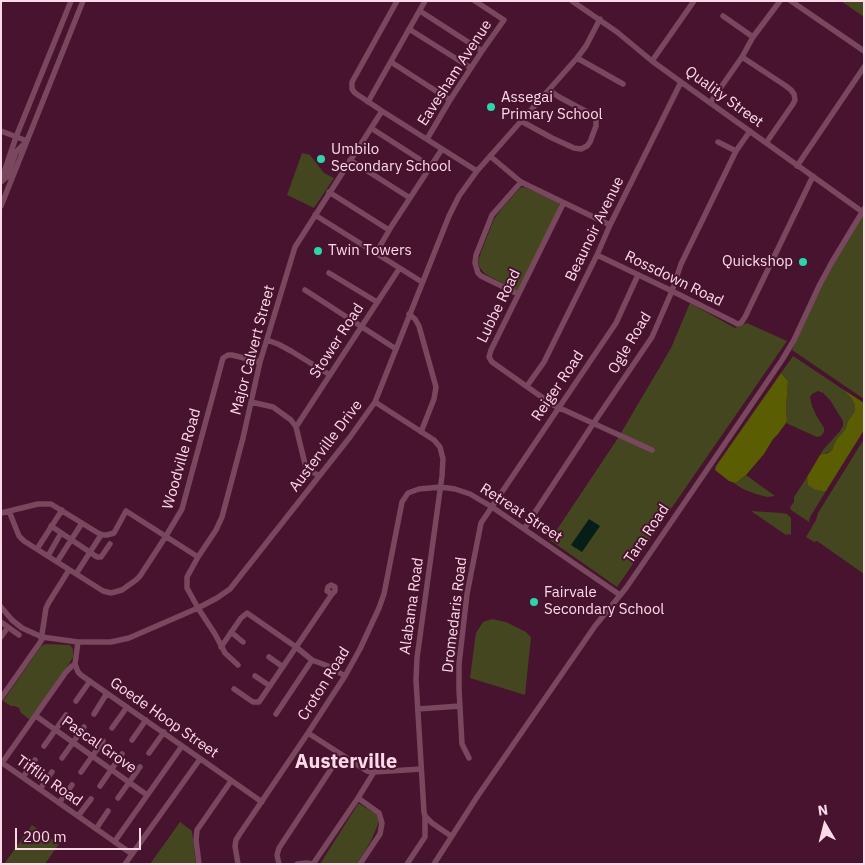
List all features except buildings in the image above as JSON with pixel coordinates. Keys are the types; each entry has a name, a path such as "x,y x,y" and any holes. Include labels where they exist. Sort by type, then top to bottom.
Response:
{"street":[{"path":"1,182 16,137 71,1"},
{"path":"1,206 3,193 28,141 83,1"},
{"path":"397,1 352,82 352,90 476,171"},
{"path":"368,102 425,1"},
{"name":"Eavesham Avenue","path":"427,139 482,50 504,20 475,1"},
{"name":"Quality Street","path":"572,1 600,19 652,61 797,166 863,211"},
{"path":"652,61 694,1"},
{"path":"710,103 780,1"},
{"path":"791,1 864,51"},
{"path":"420,11 482,50"},
{"path":"723,16 754,37"},
{"name":"Austerville Drive","path":"1,607 22,628 42,637 78,642 111,642 130,638 198,608 218,598 236,582 350,437 374,402 454,205 466,185 476,171 577,58 586,46 600,19"},
{"path":"409,29 471,68"},
{"path":"59,31 69,35"},
{"path":"742,57 786,86 794,94 793,104 766,143"},
{"path":"577,58 623,84"},
{"path":"391,62 450,100"},
{"path":"797,166 864,67"},
{"path":"39,81 50,85"},
{"name":"Beaunoir Avenue","path":"527,386 544,362 681,82"},
{"path":"521,120 574,148 581,149 587,146 596,126 596,119 591,114 549,90"},
{"name":"Major Calvert Street","path":"198,608 186,582 188,572 216,530 222,517 243,438 260,362 293,252 297,242 382,111"},
{"path":"371,128 430,166"},
{"path":"1,130 28,141"},
{"name":"Ogle Road","path":"524,529 656,330 682,264 736,151 750,131"},
{"path":"1,182 7,177 16,152 28,141"},
{"path":"718,142 736,151"},
{"path":"376,253 442,149"},
{"path":"490,156 521,182 563,204 610,225"},
{"path":"350,160 410,198"},
{"name":"Rossdown Road","path":"597,254 737,324 740,323 745,317 813,176"},
{"path":"518,294 481,276 475,264 476,255 492,215 521,182"},
{"path":"329,192 389,230"},
{"name":"Lubbe Road","path":"563,204 489,357 492,362 550,403 652,450"},
{"name":"Tara Road","path":"434,864 477,797 595,626 646,559 789,348 820,284 863,211"},
{"path":"315,215 422,282"},
{"name":"Stower Road","path":"296,427 399,269"},
{"path":"329,273 377,302"},
{"name":"Reiger Road","path":"492,507 616,323 638,275"},
{"path":"305,290 396,349"},
{"path":"409,314 419,326 436,387 434,399 421,432"},
{"path":"268,340 291,351 330,375"},
{"name":"Woodville Road","path":"9,511 19,536 37,549 106,593 122,590 140,576 182,509 223,358 232,355 260,362"},
{"path":"251,402 273,407 291,420 296,427 304,464 308,469 320,476"},
{"name":"Alabama Road","path":"374,402 434,440 442,452 444,466 417,658 416,680 421,769 426,816 425,837 407,864"},
{"name":"Retreat Street","path":"402,502 408,493 413,491 441,487 465,492 492,507 620,594"},
{"name":"Croton Road","path":"238,864 236,840 308,733 360,650 382,601 402,502"},
{"path":"1,513 44,503 51,504 101,534 107,535 114,533 126,511 198,557"},
{"name":"Dromedaris Road","path":"468,758 462,746 459,658 467,594 479,529 483,519 492,507"},
{"path":"37,549 62,510"},
{"path":"57,562 82,523"},
{"path":"51,526 97,557 101,557 110,544"},
{"path":"48,556 61,533"},
{"path":"76,574 101,534"},
{"path":"2,694 41,641 48,602 69,570"},
{"path":"234,689 254,702 261,700 332,594"},
{"path":"198,608 225,653 238,665"},
{"path":"221,647 229,634 247,613 312,660 328,666 345,676"},
{"path":"1,622 19,635"},
{"path":"1,637 8,627"},
{"path":"215,634 219,636 229,634 243,642"},
{"path":"2,762 66,672 75,664 78,642"},
{"path":"269,658 283,667"},
{"path":"276,714 312,660"},
{"name":"Goede Hoop Street","path":"75,664 78,672 90,681 262,802"},
{"path":"255,676 270,686"},
{"path":"76,701 90,681"},
{"path":"94,714 107,693"},
{"path":"418,709 460,706"},
{"path":"112,728 127,707"},
{"path":"44,746 66,715"},
{"name":"Pascal Grove","path":"36,716 147,795"},
{"path":"132,740 146,720"},
{"path":"62,758 84,727"},
{"path":"149,753 164,732"},
{"path":"308,733 362,768 374,772 421,769"},
{"path":"81,772 103,741"},
{"path":"115,841 182,746"},
{"path":"100,786 122,754"},
{"path":"279,864 277,855 279,848 341,754"},
{"path":"125,864 200,759"},
{"path":"23,777 35,760"},
{"name":"Tifflin Road","path":"2,762 132,854"},
{"path":"118,798 140,767"},
{"path":"40,789 52,772"},
{"path":"297,864 307,862 313,864 374,772"},
{"path":"199,864 196,840 197,830 232,781"},
{"path":"59,803 72,785"},
{"path":"358,798 380,814 382,823 380,834 360,864"},
{"path":"78,816 91,799"},
{"path":"96,829 108,810"},
{"path":"426,816 432,823 452,836"}],"green space":[{"path":"841,1 864,1 864,17"},
{"path":"302,153 310,155 324,173 334,178 314,208 287,195"},
{"path":"524,187 559,203 559,207 518,291 485,274 478,262 494,219 520,188"},
{"path":"864,213 864,399 792,350 820,285"},
{"path":"690,303 735,328 747,323 787,341 617,587 550,540 618,438 671,348"},
{"path":"793,356 844,390 855,406 855,411 848,421 845,430 836,440 832,450 822,455 820,455 823,450 840,431 843,421 830,400 818,391 810,397 816,415 824,428 821,436 817,437 786,423 788,381 781,373"},
{"path":"864,439 864,574 817,541 814,542 806,537 818,513"},
{"path":"746,475 775,496 767,497 756,494 732,482 737,482"},
{"path":"807,477 809,485 826,491 810,517 809,522 791,510 790,507"},
{"path":"751,511 787,514 791,518 791,535 786,535"},
{"path":"492,619 506,622 526,632 531,637 525,695 470,678 476,633 483,622"},
{"path":"45,644 70,645 73,649 73,657 30,720 21,713 19,708 3,701 41,646"},
{"path":"358,804 376,814 379,822 371,841 357,864 320,864"},
{"path":"180,822 192,831 196,864 150,864"},
{"path":"32,825 59,844 45,864 4,864"}],"shaded area":[{"path":"781,373 788,381 786,423 746,475 737,482 729,481 715,470 716,466"},
{"path":"844,390 864,403 864,430 826,491 814,489 808,485 807,477 820,455 832,450 836,440 845,430 848,421 855,411 852,399"},
{"path":"589,519 600,526 582,552 571,545"}],"place":[{"name":"Assegai Primary School","path":"491,107"},
{"name":"Umbilo Secondary School","path":"321,159"},
{"name":"Twin Towers","path":"318,251"},
{"name":"Quickshop","path":"803,262"},
{"name":"Fairvale Secondary School","path":"534,602"}],"district":[{"name":"Austerville","path":"346,762"}]}
